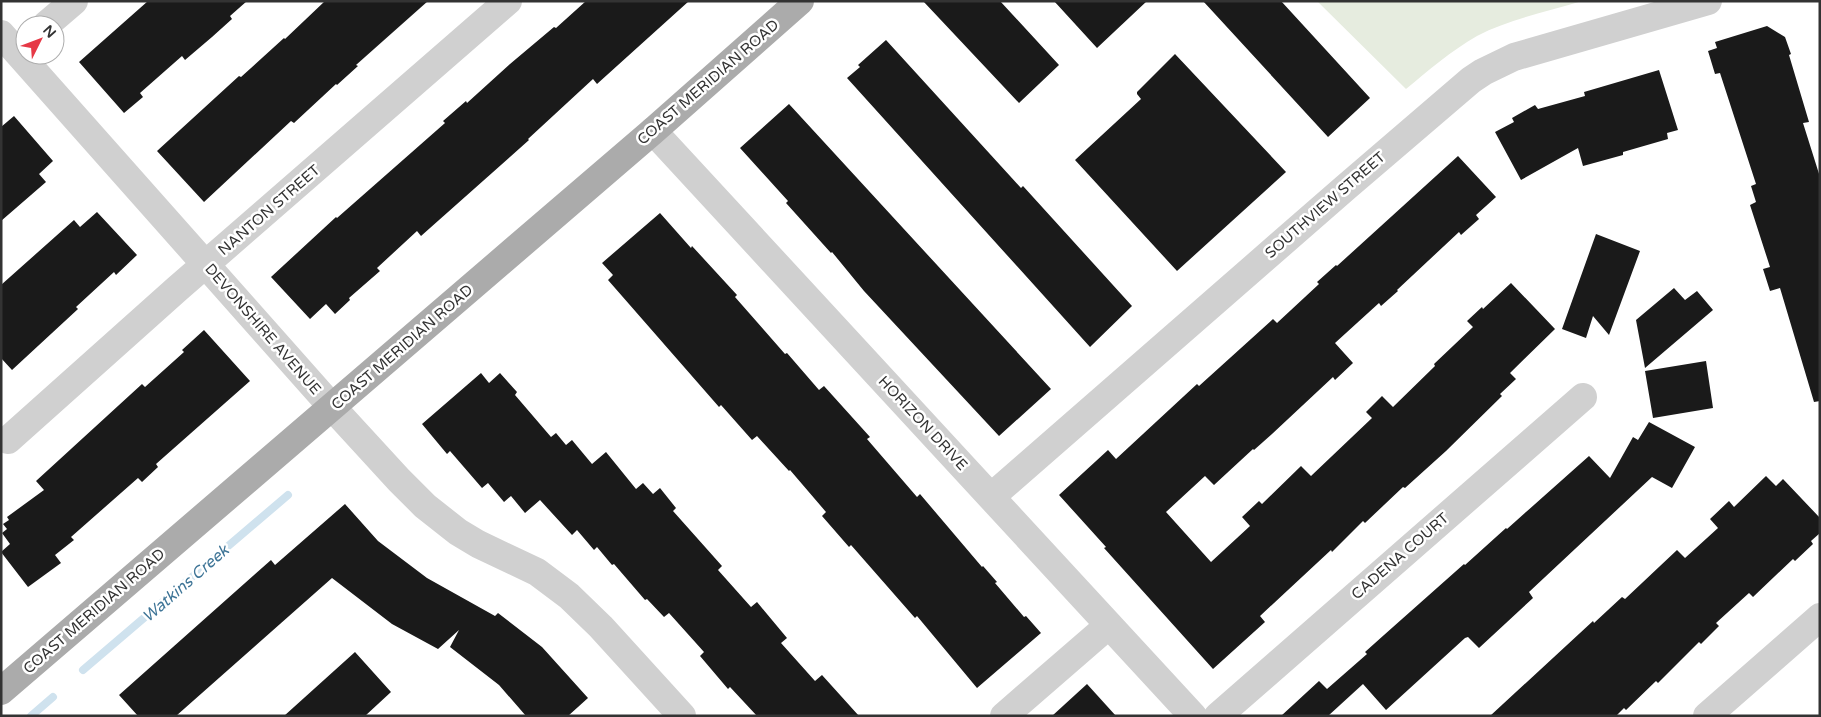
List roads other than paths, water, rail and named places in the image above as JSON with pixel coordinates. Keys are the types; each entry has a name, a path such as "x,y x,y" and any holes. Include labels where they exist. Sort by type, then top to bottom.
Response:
{"main road":[{"name":"COAST MERIDIAN ROAD","path":"1,691 653,131 800,1"}],"street":[{"path":"58,15 74,1"},
{"name":"NANTON STREET","path":"8,440 206,264 508,1"},
{"name":"SOUTHVIEW STREET","path":"992,496 1471,80 1483,72 1521,55 1708,1"},
{"name":"DEVONSHIRE AVENUE","path":"11,48 399,480 441,520 478,544 537,572 569,596 601,627 682,716"},
{"name":"HORIZON DRIVE","path":"653,131 992,496 1193,716"},
{"name":"CADENA COURT","path":"1218,716 1583,397"},
{"path":"1707,716 1820,617"},
{"path":"1004,716 1109,625"}],"waterway":[{"name":"Watkins Creek","path":"83,670 288,495"},
{"name":"Watkins Creek","path":"31,716 53,697"}]}
